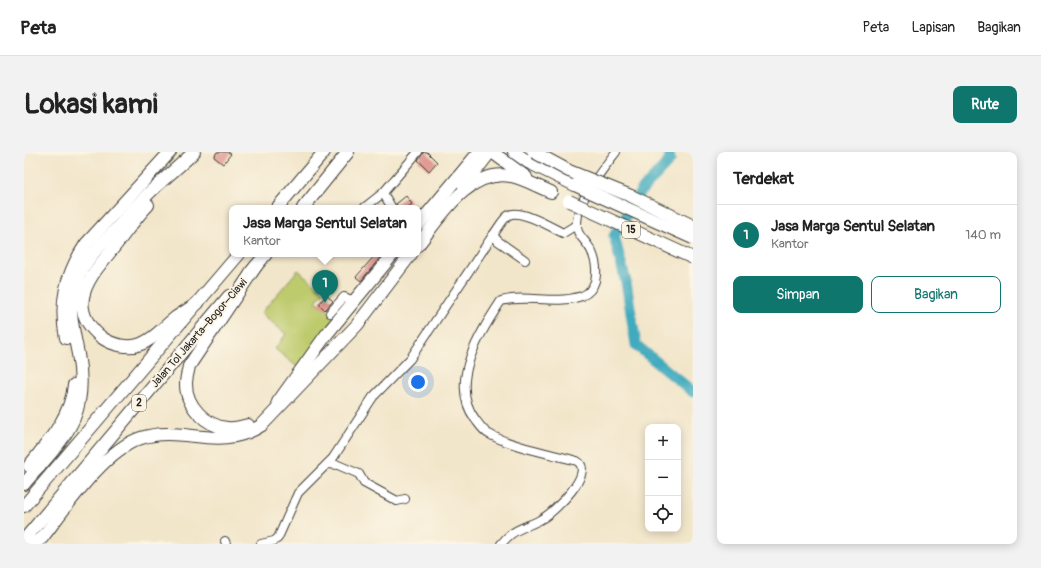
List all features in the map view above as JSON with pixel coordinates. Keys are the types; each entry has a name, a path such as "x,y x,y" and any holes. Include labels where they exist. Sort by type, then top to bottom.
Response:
{"highway":[{"path":"24,474 64,418 73,392 72,366 63,320 65,289 76,259 86,244 170,152"},
{"path":"24,484 66,434 74,420 79,403 81,377 71,320 71,304 73,291 82,271 94,251 147,195 194,152"},
{"path":"198,303 175,319 151,340 139,344 123,346 111,343 96,332 86,317 83,298 88,280 144,210 204,152"},
{"path":"280,205 324,152"},
{"path":"305,205 348,152"},
{"path":"421,221 470,157 479,152"},
{"path":"421,242 491,152"},
{"name":"15","path":"491,152 520,174 569,202 693,258"},
{"name":"15","path":"514,152 528,162 575,185 693,238"},
{"path":"534,152 693,226"},
{"path":"439,218 462,193 473,184 492,176 511,176 551,192"},
{"name":"Jalan Tol Jakarta–Bogor–Ciawi","path":"24,506 236,257"},
{"name":"Jalan Tol Jakarta–Bogor–Ciawi","path":"24,540 204,324 264,257"},
{"path":"256,266 189,366 186,385 192,405 199,415 216,426 234,428 249,425 274,406 300,369 391,257"},
{"path":"34,544 42,538 81,489 105,462 129,443 142,437 167,434 230,438 253,430 262,425 357,325 409,257"}],"street":[{"path":"368,205 382,193 418,152"},
{"path":"501,544 510,534 543,518 562,503 580,479 583,469 577,461 503,440 489,434 471,413 467,401 464,377 467,366 487,323 500,301 514,297 543,300 580,296 587,294 593,288 597,273 594,258 587,244 579,236 577,223 579,213 592,183 616,152"},
{"path":"382,193 390,205"},
{"path":"261,544 274,541 278,538 298,493 328,464 373,397 410,358 508,215 516,213 533,218 563,232 573,227 577,223"},
{"path":"493,235 498,241 526,260"},
{"path":"330,313 344,297 354,301"},
{"path":"328,464 338,465 359,474 364,483 397,501 405,499"}],"green space":[{"path":"298,270 324,292 316,301 339,319 300,369 275,349 286,334 261,313"}],"building":[{"path":"217,152 228,152 231,154 223,164 214,157"},
{"path":"424,152 427,152 437,162 429,171 418,160"},
{"path":"406,196 412,204 397,205 396,204"},
{"path":"373,257 381,257 361,281 356,277"},
{"path":"326,295 333,301 325,310 319,304"}],"waterway":[{"path":"669,152 670,160 641,191 614,236 626,282 636,345 693,392"}],"place":[{"name":"Jasa Marga Sentul Selatan","path":"325,303"}]}
